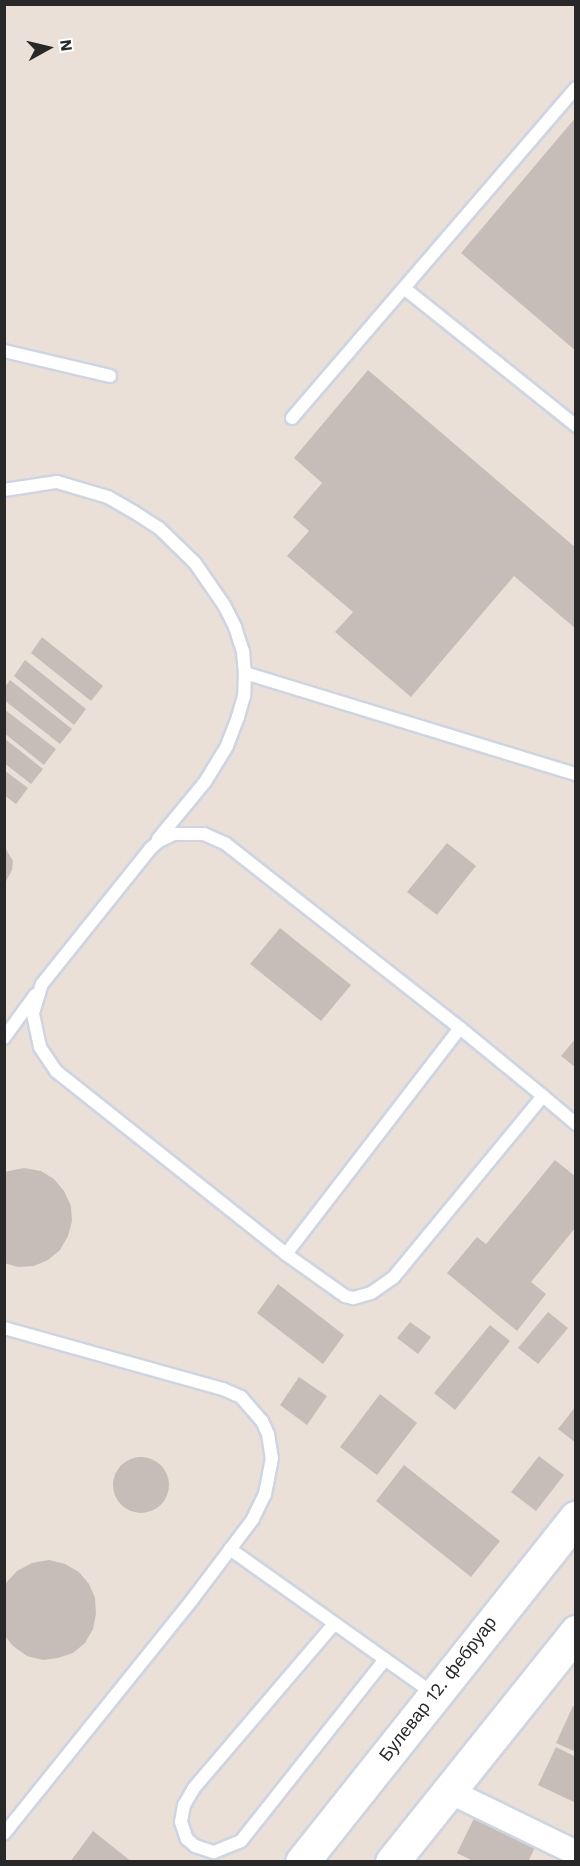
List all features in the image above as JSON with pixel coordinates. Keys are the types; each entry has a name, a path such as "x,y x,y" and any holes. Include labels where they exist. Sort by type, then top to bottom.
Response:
{"main road":[{"name":"Булевар 12. фебруар","path":"302,1862 576,1518"},
{"path":"392,1862 574,1636"}],"street":[{"path":"448,1791 576,1852"}],"lane":[{"path":"292,418 576,88"},
{"path":"404,288 576,426"},
{"path":"4,351 110,376"},
{"path":"4,490 57,482 108,497 159,528 195,563 224,604 243,651 245,673 244,696 227,746 205,782 42,984 4,1038"},
{"path":"245,673 576,774"},
{"path":"150,849 165,837 183,833 204,834 226,844 460,1028 576,1124"},
{"path":"42,984 35,1003 34,1022 40,1047 51,1065 286,1254 345,1296 353,1298 377,1290 394,1277 543,1096"},
{"path":"286,1254 460,1028"},
{"path":"4,1328 223,1389 241,1397 254,1409 262,1421 271,1447 270,1480 253,1519 4,1834"},
{"path":"230,1550 434,1694"},
{"path":"334,1624 194,1788 184,1805 181,1822 187,1839 195,1846 214,1852 242,1841 386,1659"}],"building":[{"path":"576,117 576,351 461,253"},
{"path":"368,370 576,548 576,629 514,576 411,697 335,632 353,612 287,556 309,531 293,517 322,483 294,458"},
{"path":"42,637 103,686 91,701 31,653"},
{"path":"25,660 86,709 74,725 14,676"},
{"path":"10,680 72,729 60,744 4,700 4,688"},
{"path":"4,709 56,749 44,765 4,733"},
{"path":"4,738 43,769 31,784 4,763"},
{"path":"4,770 28,788 16,804 4,795"},
{"path":"447,843 476,866 437,915 407,892"},
{"path":"4,846 13,861 12,870 4,885"},
{"path":"280,928 351,985 321,1021 250,964"},
{"path":"576,1038 576,1068 561,1056"},
{"path":"555,1160 576,1177 576,1227 531,1282 546,1294 517,1331 447,1273 477,1237 486,1244"},
{"path":"24,1168 41,1171 54,1179 64,1191 71,1206 72,1221 68,1236 60,1250 48,1260 34,1266 18,1267 4,1263 4,1172"},
{"path":"278,1284 344,1335 323,1364 257,1313"},
{"path":"548,1312 568,1328 538,1364 518,1348"},
{"path":"410,1322 431,1337 418,1354 397,1338"},
{"path":"490,1325 510,1341 455,1410 434,1393"},
{"path":"299,1377 327,1396 307,1425 280,1405"},
{"path":"380,1394 417,1423 377,1475 340,1447"},
{"path":"576,1406 576,1443 558,1429"},
{"path":"539,1456 564,1475 536,1511 511,1492"},
{"path":"135,1457 147,1457 157,1461 165,1469 169,1485 165,1501 157,1509 147,1513 135,1513 125,1509 117,1501 113,1491 113,1479 117,1469 125,1461"},
{"path":"404,1465 500,1541 471,1577 376,1501"},
{"path":"49,1560 65,1564 79,1572 89,1584 95,1598 96,1614 93,1629 85,1643 73,1653 43,1660 27,1656 13,1646 4,1635 4,1585 17,1571 32,1563"},
{"path":"573,1706 576,1707 576,1752 556,1743"},
{"path":"556,1747 576,1757 576,1803 538,1785"},
{"path":"479,1808 539,1839 528,1862 475,1862 457,1853"},
{"path":"93,1831 132,1862 70,1862"}]}
